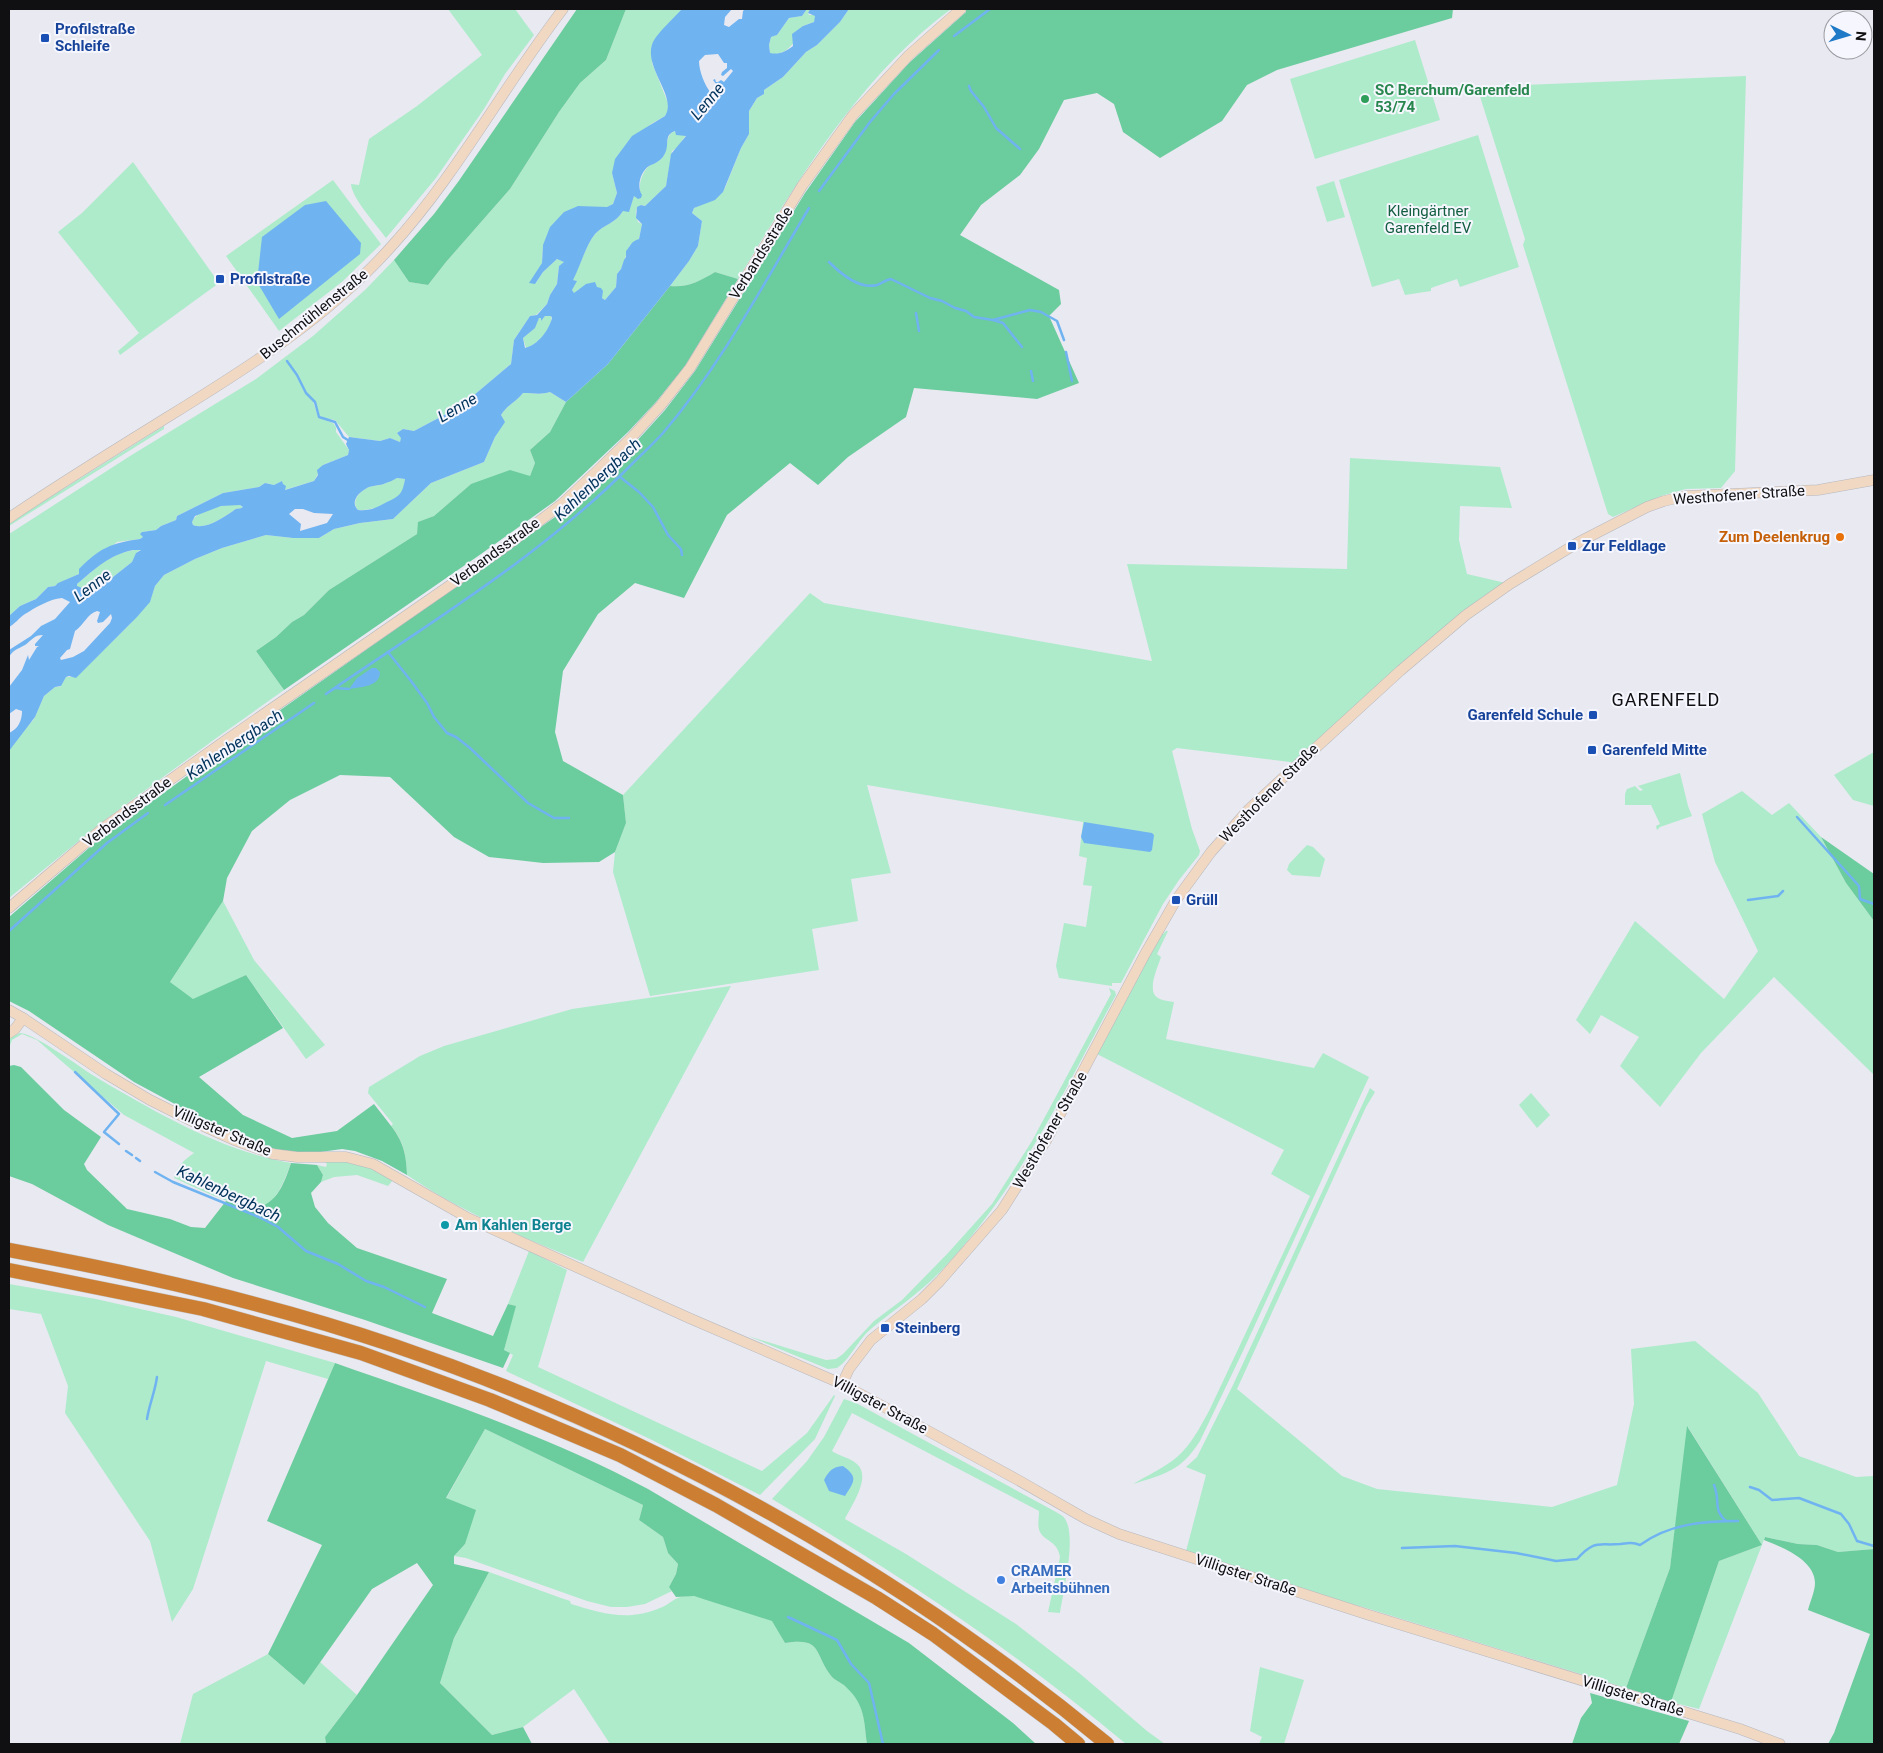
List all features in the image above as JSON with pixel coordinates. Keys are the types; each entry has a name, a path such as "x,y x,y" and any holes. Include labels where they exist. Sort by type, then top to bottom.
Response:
{"highway":[{"path":"9,1250 126,1274 269,1307 395,1346 532,1397 648,1450 749,1500 846,1558 903,1593 975,1642 1107,1744"},
{"path":"9,1270 202,1309 361,1353 490,1400 620,1455 738,1517 877,1598 933,1634 1078,1744"}],"main road":[{"name":"Buschmühlenstraße","path":"9,518 240,372 288,339 345,292 390,249 444,184 563,9"},
{"name":"Verbandsstraße","path":"9,908 103,828 219,745 498,552 562,504 596,472 661,405 690,368 802,186 853,116 909,55 961,9"},
{"name":"Westhofener Straße","path":"842,1384 849,1369 871,1340 922,1299 1002,1210 1047,1139 1145,954 1176,900 1211,852 1249,809 1400,670 1466,615 1510,584 1579,542 1647,507 1686,496 1818,490 1874,480"},
{"name":"Villigster Straße","path":"15,1015 150,1100 226,1136 259,1150 279,1155 346,1157 373,1164 468,1218 698,1322 842,1384 1086,1519 1119,1534 1369,1615 1740,1729 1780,1744"},
{"path":"9,1033 15,1029 15,1015"}],"green space":[{"path":"448,9 515,9 534,35 505,74 484,109 436,178 386,238 360,204 352,190 351,184 359,185 369,139 417,106 482,55"},
{"path":"577,9 626,9 606,60 580,83 559,112 510,189 428,285 409,282 394,260 434,214 458,182"},
{"path":"626,9 682,9 654,41 652,63 668,103 668,112 665,116 651,124 612,173 617,193 613,204 543,245 542,263 535,284 543,272 557,259 565,262 559,266 557,284 547,304 536,315 530,316 514,340 511,364 461,406 414,431 403,429 397,433 402,438 400,442 390,438 380,441 349,437 335,420 319,415 315,401 312,398 318,417 333,423 336,427 336,432 349,450 348,455 323,465 314,481 284,490 282,481 274,485 265,483 259,487 223,493 177,516 176,520 156,530 142,532 143,537 140,539 117,542 79,574 55,586 48,587 36,599 20,606 9,616 9,534 130,456 256,379 313,336 365,290 394,260 409,282 428,285 510,189 559,112 580,83 606,60"},
{"path":"807,9 810,9 809,15 816,16 814,22 803,26 787,50 777,54 770,54 769,45 771,37 777,35 789,18 802,16"},
{"path":"849,9 951,9 918,36 858,99 807,169 738,279 715,272 693,283 682,286 670,286 698,246 702,221 692,213 694,208 712,200 725,188 741,148 749,134 749,111 757,98 764,94 764,90 783,77 806,52 817,45 840,22"},
{"path":"965,9 1453,9 1452,18 1277,70 1247,85 1222,121 1160,158 1123,132 1114,104 1097,93 1064,100 1039,149 1020,175 981,205 960,235 1059,290 1061,304 1049,316 1079,383 1037,399 914,388 906,417 848,457 818,485 790,463 727,515 684,598 635,583 598,614 563,671 555,732 563,761 623,795 626,823 615,852 599,862 543,863 489,857 454,837 390,777 340,775 290,800 252,831 227,878 223,901 170,982 193,999 246,975 283,1028 199,1077 243,1115 292,1138 337,1131 374,1104 402,1144 407,1175 382,1161 355,1151 342,1149 306,1154 278,1150 247,1139 186,1110 134,1082 29,1011 9,1001 9,917 97,841 565,510 635,443 665,410 695,371 805,193 855,122 910,62 966,12"},
{"name":"SC Berchum/Garenfeld 53/74","path":"1415,40 1440,120 1315,159 1290,79"},
{"path":"1746,76 1735,471 1721,488 1686,489 1661,496 1613,517 1608,514 1523,245 1525,239 1477,87"},
{"path":"675,131 677,135 686,135 677,148 672,151 666,186 645,206 641,205 637,209 638,222 642,224 639,239 630,245 621,269 617,274 616,287 605,300 602,298 601,288 579,289 574,294 572,290 576,281 573,278 592,238 623,211 629,211 634,196 640,191 644,172 649,166 662,158 666,151 669,136"},
{"name":"Kleingärtner Garenfeld EV","path":"1478,135 1519,267 1460,287 1457,279 1431,288 1431,291 1405,295 1399,279 1372,287 1339,180"},
{"path":"133,162 219,283 120,355 118,351 139,333 58,232 82,213"},
{"path":"333,180 381,244 343,281 279,331 226,256"},
{"path":"1334,181 1345,217 1327,222 1316,187"},
{"path":"715,272 738,279 685,366 656,402 628,432 555,501 284,690 256,651 276,637 292,622 304,615 329,590 417,534 418,522 434,516 471,484 510,470 530,476 535,463 530,450 550,432 566,402 608,364 670,286 682,286 693,283"},
{"path":"545,316 551,316 550,326 540,340 526,348 523,338 531,331 539,318 541,317 541,321"},
{"path":"550,392 566,402 550,432 530,450 535,463 530,476 471,484 434,516 419,522 417,534 329,590 304,615 292,622 276,637 256,651 284,690 102,822 9,898 10,747 34,719 44,696 55,687 60,687 66,677 76,677 130,624 150,601 155,586 164,575 222,548 266,535 319,538 334,529 360,523 393,519 431,483 484,462 504,422 501,415 523,393 540,394"},
{"path":"164,426 164,429 9,526 9,523"},
{"path":"1350,458 1500,467 1512,508 1460,506 1459,540 1467,574 1510,584 1298,763 1177,748 1172,751 1192,829 1200,851 1163,904 1121,983 1112,983 1112,986 1059,978 1056,966 1064,923 1086,927 1092,886 1083,885 1087,858 1079,856 1083,822 867,785 891,873 851,879 858,921 812,929 819,970 650,996 613,872 615,852 626,823 623,795 810,593 824,603 1152,661 1127,564 1347,569"},
{"path":"397,478 405,479 403,491 397,498 381,506 358,510 355,501 361,492 369,487 384,484"},
{"path":"228,505 240,505 243,507 208,525 193,525 194,518 202,512"},
{"path":"142,549 137,552 132,562 108,581 86,590 76,586 106,560 122,553"},
{"path":"1874,752 1874,806 1853,800 1834,775"},
{"path":"1680,773 1692,816 1660,827 1657,830 1656,826 1660,824 1651,805 1625,805 1627,789 1635,786 1640,791 1643,790 1638,786"},
{"path":"1742,791 1772,815 1789,803 1821,837 1846,883 1874,921 1874,1075 1774,977 1701,1053 1660,1107 1620,1066 1639,1037 1601,1015 1590,1034 1576,1020 1635,921 1724,999 1758,951 1715,862 1702,814"},
{"path":"1821,837 1874,874 1874,921 1846,883"},
{"path":"1307,845 1313,847 1325,859 1320,877 1292,875 1287,870 1289,864"},
{"path":"223,901 254,960 325,1045 306,1059 246,975 193,1000 170,982"},
{"path":"1168,931 1157,954 1161,957 1153,990 1158,998 1174,1002 1166,1039 1314,1068 1323,1053 1369,1077 1200,1441 1179,1465 1163,1474 1133,1484 1177,1457 1187,1447 1199,1429 1310,1196 1271,1174 1284,1150 1097,1054 1161,933 1163,934"},
{"path":"731,986 583,1262 470,1212 407,1175 404,1149 399,1137 391,1126 393,1124 368,1093 369,1087 420,1056 444,1046 572,1009"},
{"path":"1109,988 1115,991 1116,995 1037,1140 992,1209 967,1242 931,1281 867,1333 846,1360 837,1368 828,1369 748,1336 826,1360 836,1359 874,1321 902,1300 992,1204 1032,1141 1111,994"},
{"path":"20,1033 37,1039 99,1079 192,1130 240,1150 291,1163 284,1182 272,1200 262,1207 254,1208 231,1202 174,1178 181,1164 194,1153 124,1115 37,1040 22,1034 12,1040 9,1048 9,1038"},
{"path":"9,1066 21,1067 64,1110 101,1137 84,1164 87,1170 127,1209 170,1219 191,1227 205,1228 226,1201 254,1207 268,1203 281,1188 291,1163 317,1165 323,1175 321,1182 311,1193 315,1207 328,1223 357,1248 447,1279 432,1313 493,1336 508,1304 516,1306 504,1350 510,1353 503,1368 365,1320 233,1278 108,1225 32,1184 9,1176"},
{"path":"1370,1088 1375,1092 1366,1107 1237,1389 1342,1476 1377,1489 1552,1507 1617,1485 1634,1404 1631,1349 1695,1341 1758,1393 1799,1456 1856,1477 1874,1476 1874,1549 1838,1552 1817,1545 1798,1544 1765,1537 1762,1545 1688,1427 1670,1568 1626,1688 1363,1607 1239,1573 1185,1555 1206,1475 1186,1467 1197,1457 1233,1385"},
{"path":"1531,1093 1550,1115 1537,1128 1519,1105"},
{"path":"324,1161 359,1162 393,1180 388,1186 357,1175 334,1177 321,1182 323,1175 317,1165 326,1167 327,1164"},
{"path":"529,1251 567,1270 538,1367 762,1471 807,1433 834,1395 815,1439 760,1495 650,1439 506,1371 513,1355 504,1350 515,1306 508,1304"},
{"path":"9,1284 96,1299 176,1317 335,1363 328,1379 266,1361 193,1589 172,1622 150,1541 65,1413 68,1386 41,1314 9,1309"},
{"path":"335,1363 494,1420 572,1452 648,1489 909,1643 1013,1723 1036,1744 867,1744 863,1714 857,1701 845,1686 832,1677 812,1645 797,1642 785,1643 772,1621 694,1596 676,1597 669,1587 676,1574 678,1564 668,1553 663,1537 639,1520 643,1505 485,1429 446,1498 476,1510 465,1544 454,1556 454,1564 489,1572 454,1638 440,1683 492,1735 523,1727 532,1744 326,1744 325,1737 357,1695 433,1585 417,1563 372,1589 304,1685 268,1654 322,1545 267,1521"},
{"path":"844,1399 856,1403 1064,1517 1070,1538 1060,1613 1048,1612 1060,1557 1054,1544 1045,1538 1039,1530 1039,1511 852,1413 832,1451 854,1462 861,1470 862,1476 859,1492 845,1519 906,1554 1016,1624 1078,1672 1165,1744 1126,1744 1041,1677 954,1614 864,1555 772,1499 807,1461 824,1437"},
{"path":"1687,1426 1762,1545 1719,1561 1671,1702 1626,1688 1670,1568"},
{"path":"485,1429 643,1505 639,1520 663,1537 668,1553 678,1564 676,1574 669,1587 672,1591 645,1604 611,1607 587,1601 466,1558 454,1556 465,1544 446,1499"},
{"path":"1765,1537 1798,1544 1817,1545 1838,1552 1874,1549 1874,1744 1828,1744 1834,1733 1870,1634 1808,1610 1815,1583 1814,1575 1810,1568 1796,1555 1764,1540"},
{"path":"1762,1545 1699,1709 1671,1702 1719,1561"},
{"path":"489,1572 570,1601 571,1604 615,1615 637,1615 665,1606 677,1598 692,1596 720,1602 773,1621 785,1643 797,1642 812,1645 832,1677 854,1694 863,1714 867,1744 610,1744 574,1689 523,1727 492,1735 440,1683 454,1638"},
{"path":"268,1654 304,1685 320,1662 357,1695 325,1737 326,1744 180,1744 193,1694"},
{"path":"1260,1667 1304,1680 1284,1744 1259,1744 1262,1737 1250,1731"},
{"path":"1590,1693 1689,1721 1679,1744 1572,1744 1581,1718 1592,1703"}],"water":[{"name":"Lenne","path":"682,9 732,9 725,17 724,25 729,27 739,19 742,19 745,9 807,9 802,16 789,18 777,35 771,37 770,53 776,54 793,46 792,34 803,26 814,22 815,16 808,13 810,9 849,9 840,22 817,45 806,52 783,77 764,90 764,94 757,98 749,111 749,134 741,148 723,192 715,200 694,208 692,213 702,221 698,246 670,286 608,364 566,402 550,392 540,394 523,393 501,415 505,422 495,437 484,462 431,483 393,519 360,523 334,529 319,538 266,535 222,548 164,575 155,586 150,602 137,617 76,678 66,677 61,686 55,687 44,696 35,717 9,751 9,733 19,724 22,711 16,709 9,714 9,687 22,670 28,655 29,660 39,646 35,646 35,644 43,635 35,637 14,651 9,657 9,650 31,636 41,626 55,619 70,602 62,598 47,602 25,614 9,627 9,616 20,606 36,599 48,587 55,586 79,574 79,569 100,551 121,542 140,539 143,537 140,534 142,532 156,530 176,520 177,516 223,493 259,487 265,483 274,485 282,481 286,486 285,490 314,481 318,475 317,470 323,465 348,455 349,450 346,444 349,437 380,441 390,438 400,442 401,438 397,433 403,429 414,431 461,406 511,364 514,340 530,316 537,315 547,304 557,284 559,266 564,262 557,259 543,272 535,284 529,283 542,263 543,245 550,227 564,212 578,206 607,207 613,204 617,193 612,173 615,159 632,136 665,116 668,108 667,100 655,71 651,52 655,38","holes":["718,54 724,63 727,63 727,68 721,75 723,76 731,69 733,71 724,82 713,80 716,88 711,93 703,78 699,61 705,55","675,131 676,135 686,136 671,154 666,186 645,206 637,207 636,218 642,224 639,239 632,243 626,251 626,257 617,274 616,287 605,300 602,298 603,291 597,287 595,282 586,284 574,293 572,290 577,281 573,280 592,238 623,211 629,212 634,196 638,199 641,198 639,183 642,175 646,168 663,157 669,135","545,316 551,316 552,318 542,336 534,344 525,348 523,338 535,328 539,318 541,318 541,321","397,478 405,479 403,489 397,497 373,509 358,510 355,501 361,492 369,487 384,484","240,505 243,507 208,525 198,526 193,525 192,522 195,516 221,506","295,509 333,514 327,523 300,531 301,524 289,514","133,550 141,550 136,553 132,562 108,581 87,590 77,586 96,568 117,555","94,612 100,612 98,623 103,622 111,614 112,618 110,623 84,651 73,657 61,660 60,658 70,649 75,631"]},
{"path":"326,201 361,243 360,254 279,319 257,282 262,237 305,205"},
{"path":"372,668 376,668 380,672 377,681 364,687 349,689 357,678"},
{"path":"1084,822 1152,833 1154,835 1152,850 1150,852 1084,843 1081,837"},
{"path":"843,1466 853,1476 853,1483 845,1496 829,1491 824,1480 831,1470"}],"waterway":[{"name":"Kahlenbergbach","path":"954,36 990,9"},
{"name":"Kahlenbergbach","path":"819,191 870,122 894,94 939,50"},
{"path":"969,86 996,128 1020,149"},
{"name":"Kahlenbergbach","path":"326,694 445,614 523,558 596,498 663,433 723,352 809,208"},
{"path":"829,262 850,280 857,283 870,286 891,279 930,298 966,311 974,317 993,320 1030,310 1041,312 1057,321 1064,340"},
{"path":"916,313 919,331"},
{"path":"993,320 1003,323 1022,347"},
{"path":"1066,352 1072,381"},
{"path":"287,361 306,393 315,402 319,417 335,422 343,437 351,442"},
{"path":"1031,371 1033,381"},
{"path":"620,477 639,492 653,507 668,535 681,549 682,555"},
{"path":"388,652 411,681 427,703 434,717 447,733 456,737 470,748 528,803 554,818 569,818"},
{"path":"335,688 349,689"},
{"name":"Kahlenbergbach","path":"165,805 314,703"},
{"name":"Kahlenbergbach","path":"9,931 107,843 148,813"},
{"path":"1797,817 1859,886 1860,899 1874,904"},
{"path":"1748,900 1778,896 1783,891"},
{"name":"Kahlenbergbach","path":"75,1072 119,1114 104,1132 119,1144"},
{"name":"Kahlenbergbach","path":"126,1151 132,1155"},
{"name":"Kahlenbergbach","path":"136,1158 140,1161"},
{"name":"Kahlenbergbach","path":"155,1172 173,1182 261,1218 278,1227 306,1251 338,1264 366,1281 384,1287 425,1307"},
{"path":"147,1419 157,1377"},
{"path":"1714,1485 1719,1512 1726,1521"},
{"path":"1750,1487 1759,1490 1772,1500 1799,1498 1841,1514 1849,1524 1857,1541 1874,1546"},
{"path":"1402,1548 1455,1546 1516,1553 1556,1561 1577,1559 1588,1548 1597,1545 1630,1543 1640,1545 1663,1532 1687,1525 1738,1521"},
{"name":"Kahlenbergbach","path":"788,1617 837,1640 851,1664 869,1683 883,1744"}],"place":[{"name":"Profilstraße Schleife","path":"45,38"},
{"name":"SC Berchum/Garenfeld 53/74","path":"1365,99"},
{"name":"Profilstraße","path":"220,279"},
{"name":"Zum Deelenkrug","path":"1840,537"},
{"name":"Zur Feldlage","path":"1572,546"},
{"name":"Garenfeld Schule","path":"1593,715"},
{"name":"Garenfeld Mitte","path":"1592,750"},
{"name":"Grüll","path":"1176,900"},
{"name":"Am Kahlen Berge","path":"445,1225"},
{"name":"Steinberg","path":"885,1328"},
{"name":"CRAMER Arbeitsbühnen","path":"1001,1580"}],"district":[{"name":"GARENFELD","path":"1666,700"}]}
